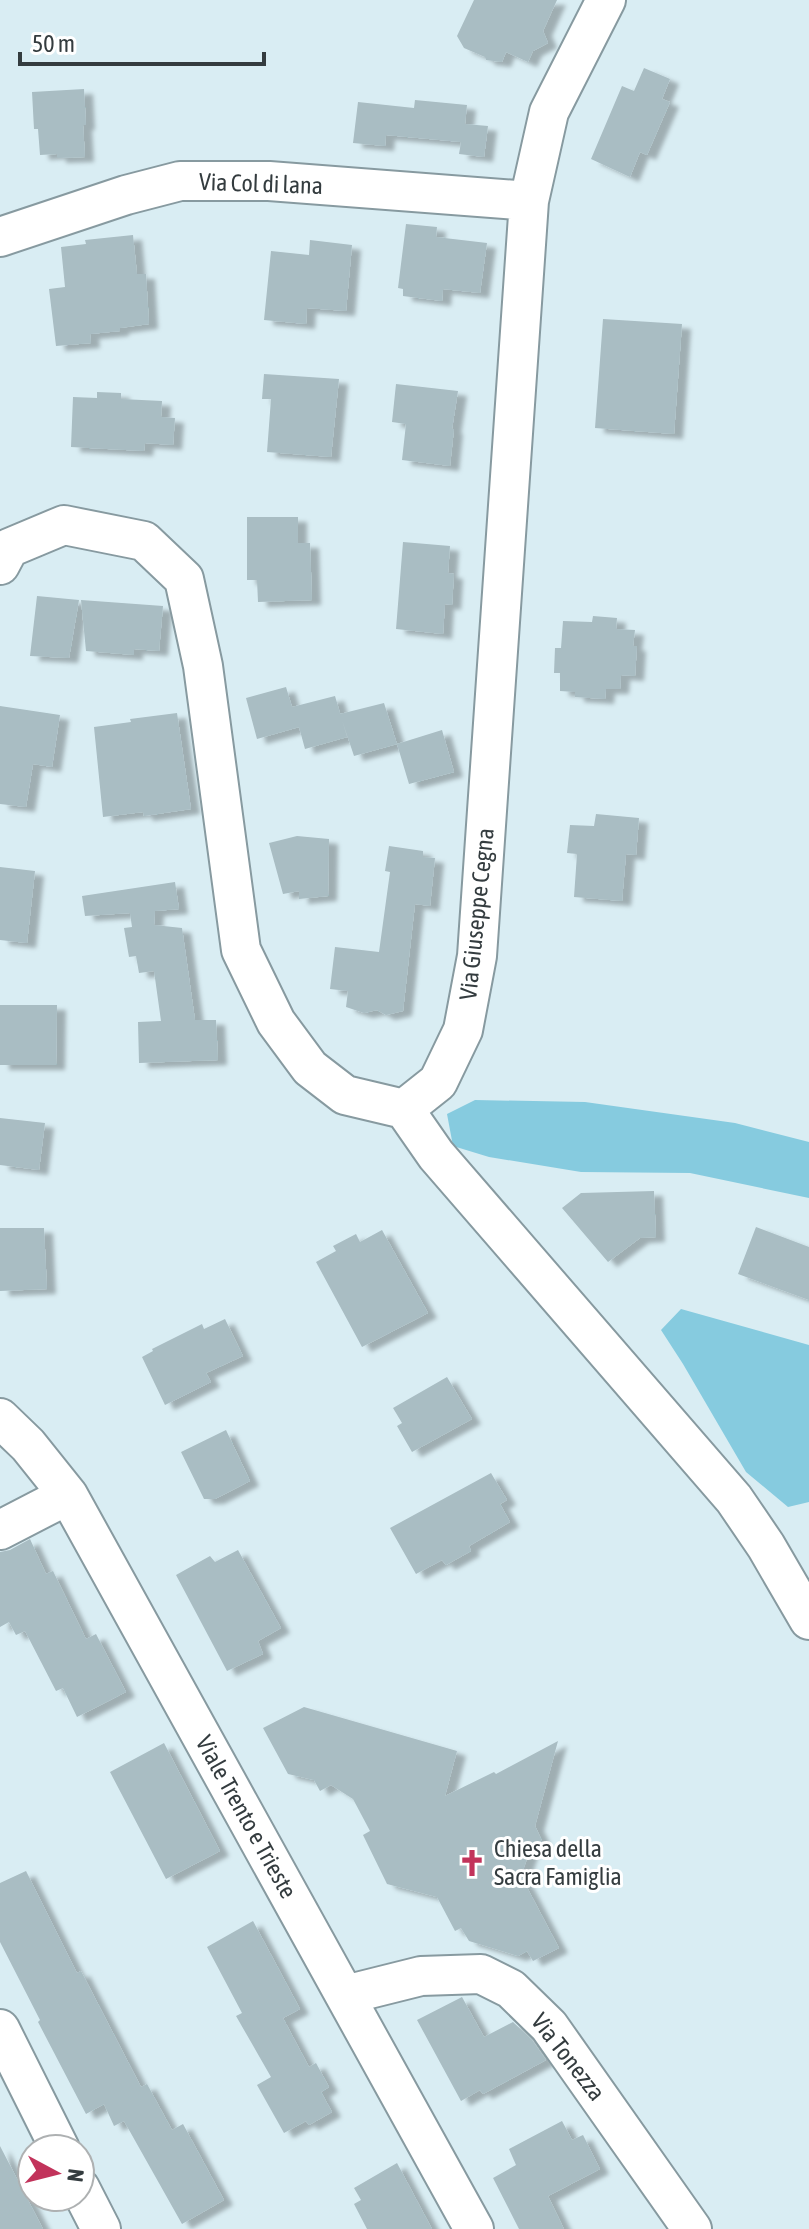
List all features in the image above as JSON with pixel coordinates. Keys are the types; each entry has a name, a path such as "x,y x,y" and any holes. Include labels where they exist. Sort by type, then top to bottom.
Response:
{"street":[{"name":"Via Giuseppe Cegna","path":"404,1109 438,1082 463,1030 477,956 529,201 549,112 606,0"},
{"name":"Via Col di lana","path":"0,237 126,195 180,181 269,181 529,201"},
{"path":"0,565 9,548 64,525 144,541 184,579 203,666 241,950 276,1022 310,1068 345,1095 404,1109 436,1155 734,1499 766,1546 809,1620"},
{"name":"Viale Trento e Trieste","path":"0,1418 28,1445 68,1495 474,2229"},
{"path":"0,1530 68,1495"},
{"name":"Via Tonezza","path":"345,1995 421,1976 481,1974 511,1989 549,2026 692,2229"},
{"path":"0,2029 52,2133"}],"shaded area":[{"path":"475,1100 585,1102 735,1123 809,1142 809,1198 690,1173 581,1172 489,1157 453,1146 447,1114"},
{"path":"681,1309 809,1345 809,1502 788,1507 746,1472 661,1330"}],"building":[{"path":"474,0 557,0 543,31 548,43 533,51 528,62 506,52 502,62 486,60 464,48 457,36"},
{"path":"644,68 670,79 662,99 670,102 647,155 640,152 630,177 591,159 622,86 634,91"},
{"path":"84,89 85,157 40,155 38,129 34,129 32,92"},
{"path":"415,100 467,105 465,124 488,126 484,157 459,154 461,142 386,135 385,146 353,143 358,102 414,108"},
{"path":"406,224 437,227 436,237 487,243 480,293 443,289 442,301 403,296 403,289 398,288"},
{"path":"133,235 137,274 146,274 149,324 90,334 91,343 56,346 49,289 65,287 61,247 86,244 85,240"},
{"path":"310,240 352,245 346,311 307,308 306,324 264,320 271,251 309,255"},
{"path":"603,319 682,324 674,434 595,428"},
{"path":"264,374 339,379 331,457 267,452 271,399 262,399"},
{"path":"396,384 458,391 450,466 402,460 406,424 392,422"},
{"path":"97,392 121,393 121,399 162,401 161,417 175,418 173,445 145,443 144,451 71,447 73,397 97,398"},
{"path":"247,517 298,517 298,543 310,543 312,600 258,602 257,580 247,580"},
{"path":"403,542 450,546 448,573 454,574 452,605 445,604 443,634 396,629"},
{"path":"37,596 79,600 69,658 30,656"},
{"path":"81,600 163,606 159,651 134,649 134,655 86,651"},
{"path":"593,616 617,618 616,629 635,630 635,676 621,675 620,689 606,689 605,699 575,697 575,692 560,691 560,673 554,673 555,648 561,648 563,621 592,622"},
{"path":"286,687 292,707 335,696 347,737 305,749 299,727 257,739 246,698"},
{"path":"384,703 397,744 354,756 340,714"},
{"path":"0,706 60,715 52,767 33,764 26,807 0,804"},
{"path":"177,713 191,809 144,816 143,812 103,817 94,727"},
{"path":"442,730 454,772 409,784 397,744"},
{"path":"596,814 639,818 636,855 626,854 622,901 574,897 577,854 567,853 570,825 594,826"},
{"path":"297,836 329,839 328,896 299,899 299,891 283,894 269,843"},
{"path":"389,846 423,851 423,857 435,858 430,906 415,904 403,1011 386,1015 377,1010 364,1013 346,1007 348,991 330,989 335,947 379,952 390,872 385,871"},
{"path":"0,867 35,871 27,943 0,940"},
{"path":"175,882 179,909 155,911 154,925 182,928 195,1020 216,1020 218,1060 139,1063 138,1022 161,1021 154,971 139,973 136,956 129,957 124,928 132,927 130,913 85,916 82,896"},
{"path":"0,1005 57,1005 56,1065 0,1065"},
{"path":"0,1118 45,1123 39,1170 0,1165"},
{"path":"654,1191 656,1237 640,1238 608,1262 562,1208 581,1193"},
{"path":"756,1227 809,1247 809,1300 738,1274"},
{"path":"0,1228 44,1228 47,1289 0,1291"},
{"path":"382,1230 428,1313 362,1347 316,1262 336,1251 333,1246 356,1234 360,1242"},
{"path":"225,1319 243,1356 206,1373 211,1382 165,1405 142,1357 202,1324 204,1329"},
{"path":"447,1377 472,1419 412,1452 397,1426 402,1423 393,1408"},
{"path":"226,1430 250,1481 215,1499 204,1499 181,1452"},
{"path":"491,1473 507,1500 500,1504 510,1522 469,1546 471,1551 446,1565 442,1560 416,1574 390,1528"},
{"path":"30,1539 46,1574 53,1571 86,1639 96,1634 126,1692 77,1717 63,1688 56,1691 25,1631 16,1635 9,1622 0,1627 0,1552"},
{"path":"238,1550 281,1628 258,1641 263,1654 227,1671 176,1575 210,1556 215,1562"},
{"name":"Chiesa della Sacra Famiglia","path":"304,1707 457,1751 445,1796 494,1772 496,1774 558,1741 535,1826 543,1843 530,1850 521,1876 559,1948 533,1961 527,1951 518,1956 469,1941 461,1928 455,1931 437,1897 387,1884 363,1835 370,1831 353,1799 331,1785 320,1791 314,1780 288,1774 263,1728"},
{"path":"164,1743 220,1851 166,1879 110,1772"},
{"path":"26,1871 77,1973 81,1971 141,2087 147,2084 172,2130 183,2124 224,2200 182,2224 124,2121 114,2126 104,2104 86,2114 0,1942 0,1883"},
{"path":"253,1921 300,2009 283,2018 309,2067 316,2063 329,2087 321,2092 332,2112 309,2125 306,2121 284,2133 257,2085 271,2077 236,2016 242,2013 207,1947"},
{"path":"462,1997 484,2037 513,2022 532,2040 546,2060 483,2094 480,2090 461,2101 417,2020"},
{"path":"562,2121 572,2140 583,2135 600,2169 548,2196 564,2229 519,2229 493,2178 516,2165 509,2149"},
{"path":"0,2146 16,2177 16,2213 35,2213 43,2229 0,2229"},
{"path":"397,2163 432,2229 367,2229 354,2204 361,2200 354,2188"}],"place":[{"name":"Chiesa della Sacra Famiglia","path":"472,1863"}]}
